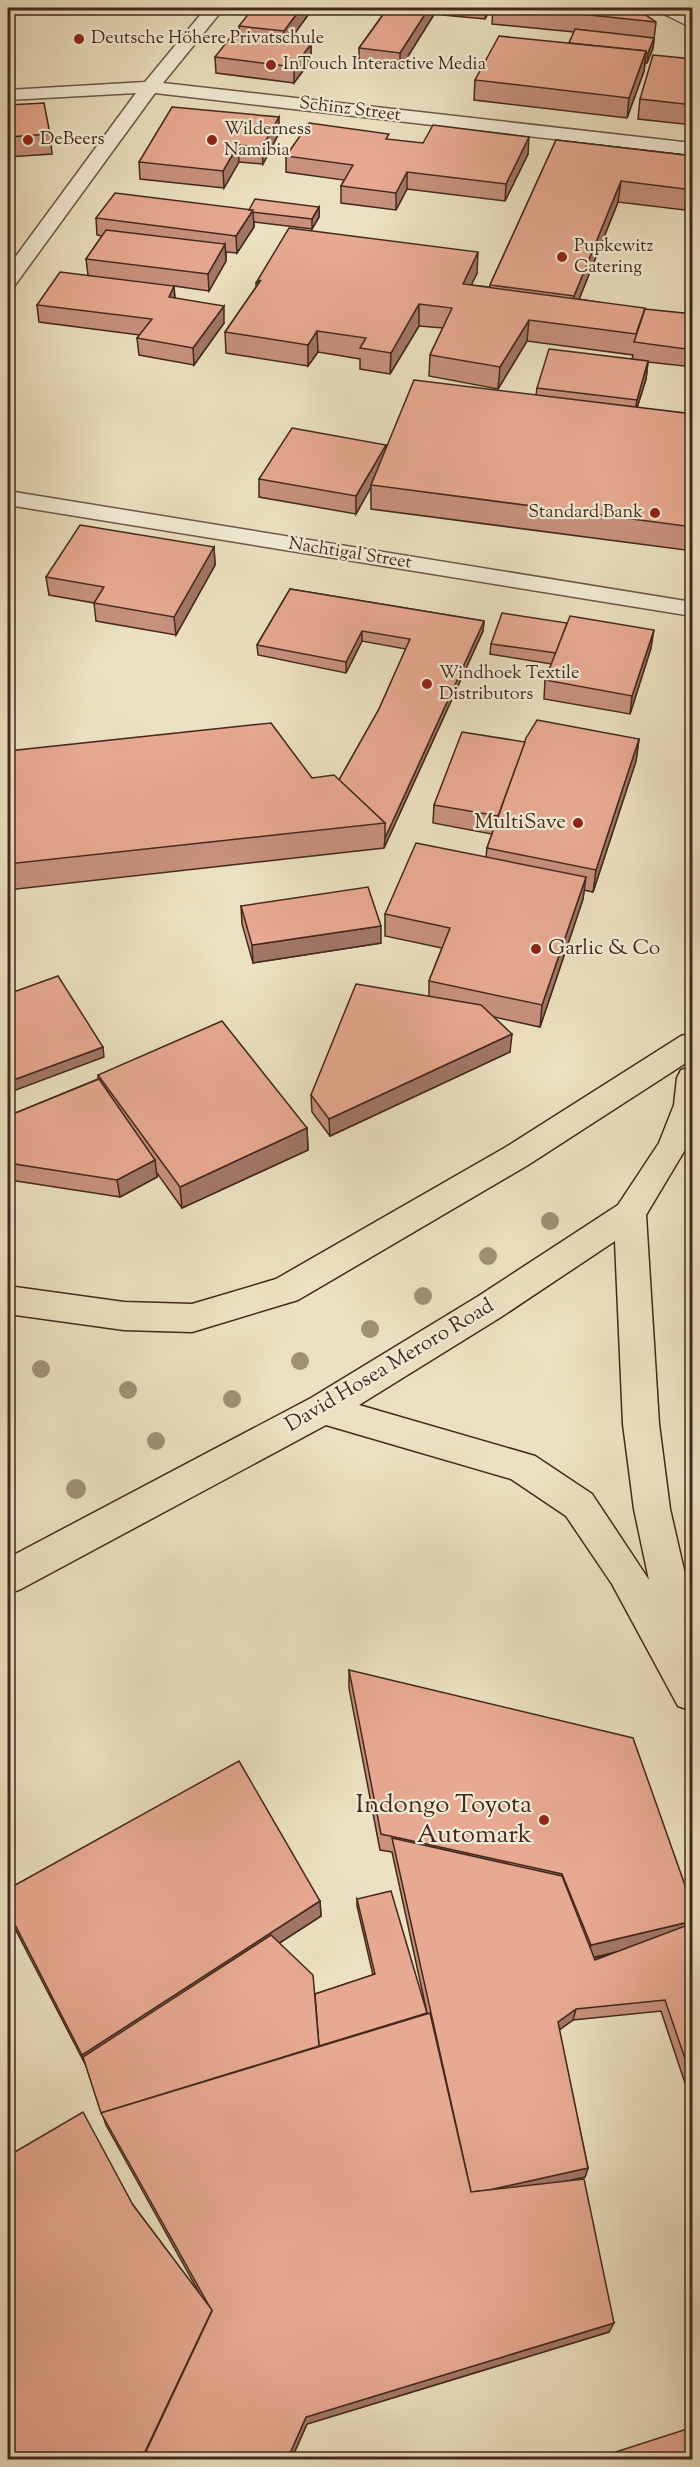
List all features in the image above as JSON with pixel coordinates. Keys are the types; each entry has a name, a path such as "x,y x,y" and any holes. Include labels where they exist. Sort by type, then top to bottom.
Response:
{"main road":[{"path":"8,1300 124,1316 192,1318 286,1290 517,1156 693,1044"},
{"name":"David Hosea Meroro Road","path":"8,1577 323,1409 489,1307 630,1214 673,1147 690,1105 693,1078"},
{"path":"630,1214 640,1424 652,1509 693,1688"},
{"path":"323,1409 522,1467 579,1505 625,1572 693,1693"}],"street":[{"path":"8,281 150,87 215,8"},
{"path":"666,8 693,23"},
{"name":"Schinz Street","path":"8,95 150,87 693,149"},
{"name":"Nachtigal Street","path":"8,498 693,609"}],"building":[{"path":"253,8 301,8 284,31 239,26"},
{"path":"388,8 429,8 400,53 359,48"},
{"path":"523,8 635,8 656,22"},
{"path":"575,29 654,38 646,53 646,51 569,43"},
{"path":"233,34 311,44 294,67 215,57"},
{"path":"499,36 646,51 629,98 475,80"},
{"path":"653,55 693,59 693,105 640,99"},
{"path":"44,103 50,134 8,137 8,105"},
{"path":"172,107 279,117 262,147 238,145 223,171 139,162"},
{"path":"309,123 389,134 386,139 423,143 433,125 529,137 506,184 407,172 396,193 341,186 353,165 286,156"},
{"path":"556,140 693,156 693,190 621,181 574,296 490,285"},
{"path":"115,193 253,210 236,236 96,218"},
{"path":"255,199 319,207 312,219 252,212 253,210 249,210"},
{"path":"289,228 478,252 463,284 645,308 636,334 529,320 500,367 430,355 452,308 419,304 391,353 360,348 366,338 317,331 308,345 225,332 261,280 256,283"},
{"path":"106,230 225,244 208,274 86,259"},
{"path":"60,272 174,286 169,297 224,306 193,348 137,338 152,319 37,305"},
{"path":"645,309 693,314 693,350 634,342"},
{"path":"549,349 648,361 637,400 537,388"},
{"path":"414,380 693,414 693,527 371,485"},
{"path":"292,428 386,445 356,496 259,479"},
{"path":"80,525 214,547 174,617 94,603 104,587 46,577"},
{"path":"290,589 484,621 385,838 385,823 339,780 379,709 410,639 362,631 346,662 257,645"},
{"path":"502,613 567,623 556,653 491,644"},
{"path":"570,616 654,630 632,696 545,680"},
{"path":"537,720 639,739 596,870 487,848 526,738"},
{"path":"271,723 312,778 334,775 385,823 8,864 8,751"},
{"path":"462,732 525,742 498,816 434,805"},
{"path":"416,843 586,877 542,1005 429,981 450,928 385,914"},
{"path":"368,887 381,926 252,945 241,906"},
{"path":"58,976 103,1047 8,1082 8,994"},
{"path":"356,984 481,1005 512,1034 329,1119 311,1095"},
{"path":"222,1021 307,1128 180,1187 98,1075"},
{"path":"99,1079 155,1160 117,1180 8,1163 8,1116"},
{"path":"349,1670 633,1738 693,1908 693,1921 591,1945 562,1874 381,1834"},
{"path":"239,1761 320,1901 82,2055 8,1911 8,1889"},
{"path":"392,1838 562,1876 595,1960 693,1923 693,2082 665,2000 576,2009 558,2022 588,2168 471,2192"},
{"path":"391,1891 427,2013 319,2046 315,1994 375,1974 357,1899"},
{"path":"271,1935 313,1975 319,2046 101,2113 83,2057"},
{"path":"430,2013 471,2192 584,2179 614,2323 306,2417 287,2460 142,2460 212,2311 101,2113"},
{"path":"83,2112 133,2205 212,2310 141,2460 8,2460 8,2156"},
{"path":"693,2427 693,2460 591,2460"}],"place":[{"name":"Deutsche Höhere Privatschule","path":"79,39"},
{"name":"InTouch Interactive Media","path":"271,65"},
{"name":"DeBeers","path":"28,140"},
{"name":"Wilderness Namibia","path":"212,140"},
{"name":"Pupkewitz Catering","path":"562,257"},
{"name":"Standard Bank","path":"655,513"},
{"name":"Windhoek Textile Distributors","path":"427,684"},
{"name":"MultiSave","path":"578,823"},
{"name":"Garlic & Co","path":"536,949"},
{"name":"Indongo Toyota Automark","path":"544,1820"}]}
